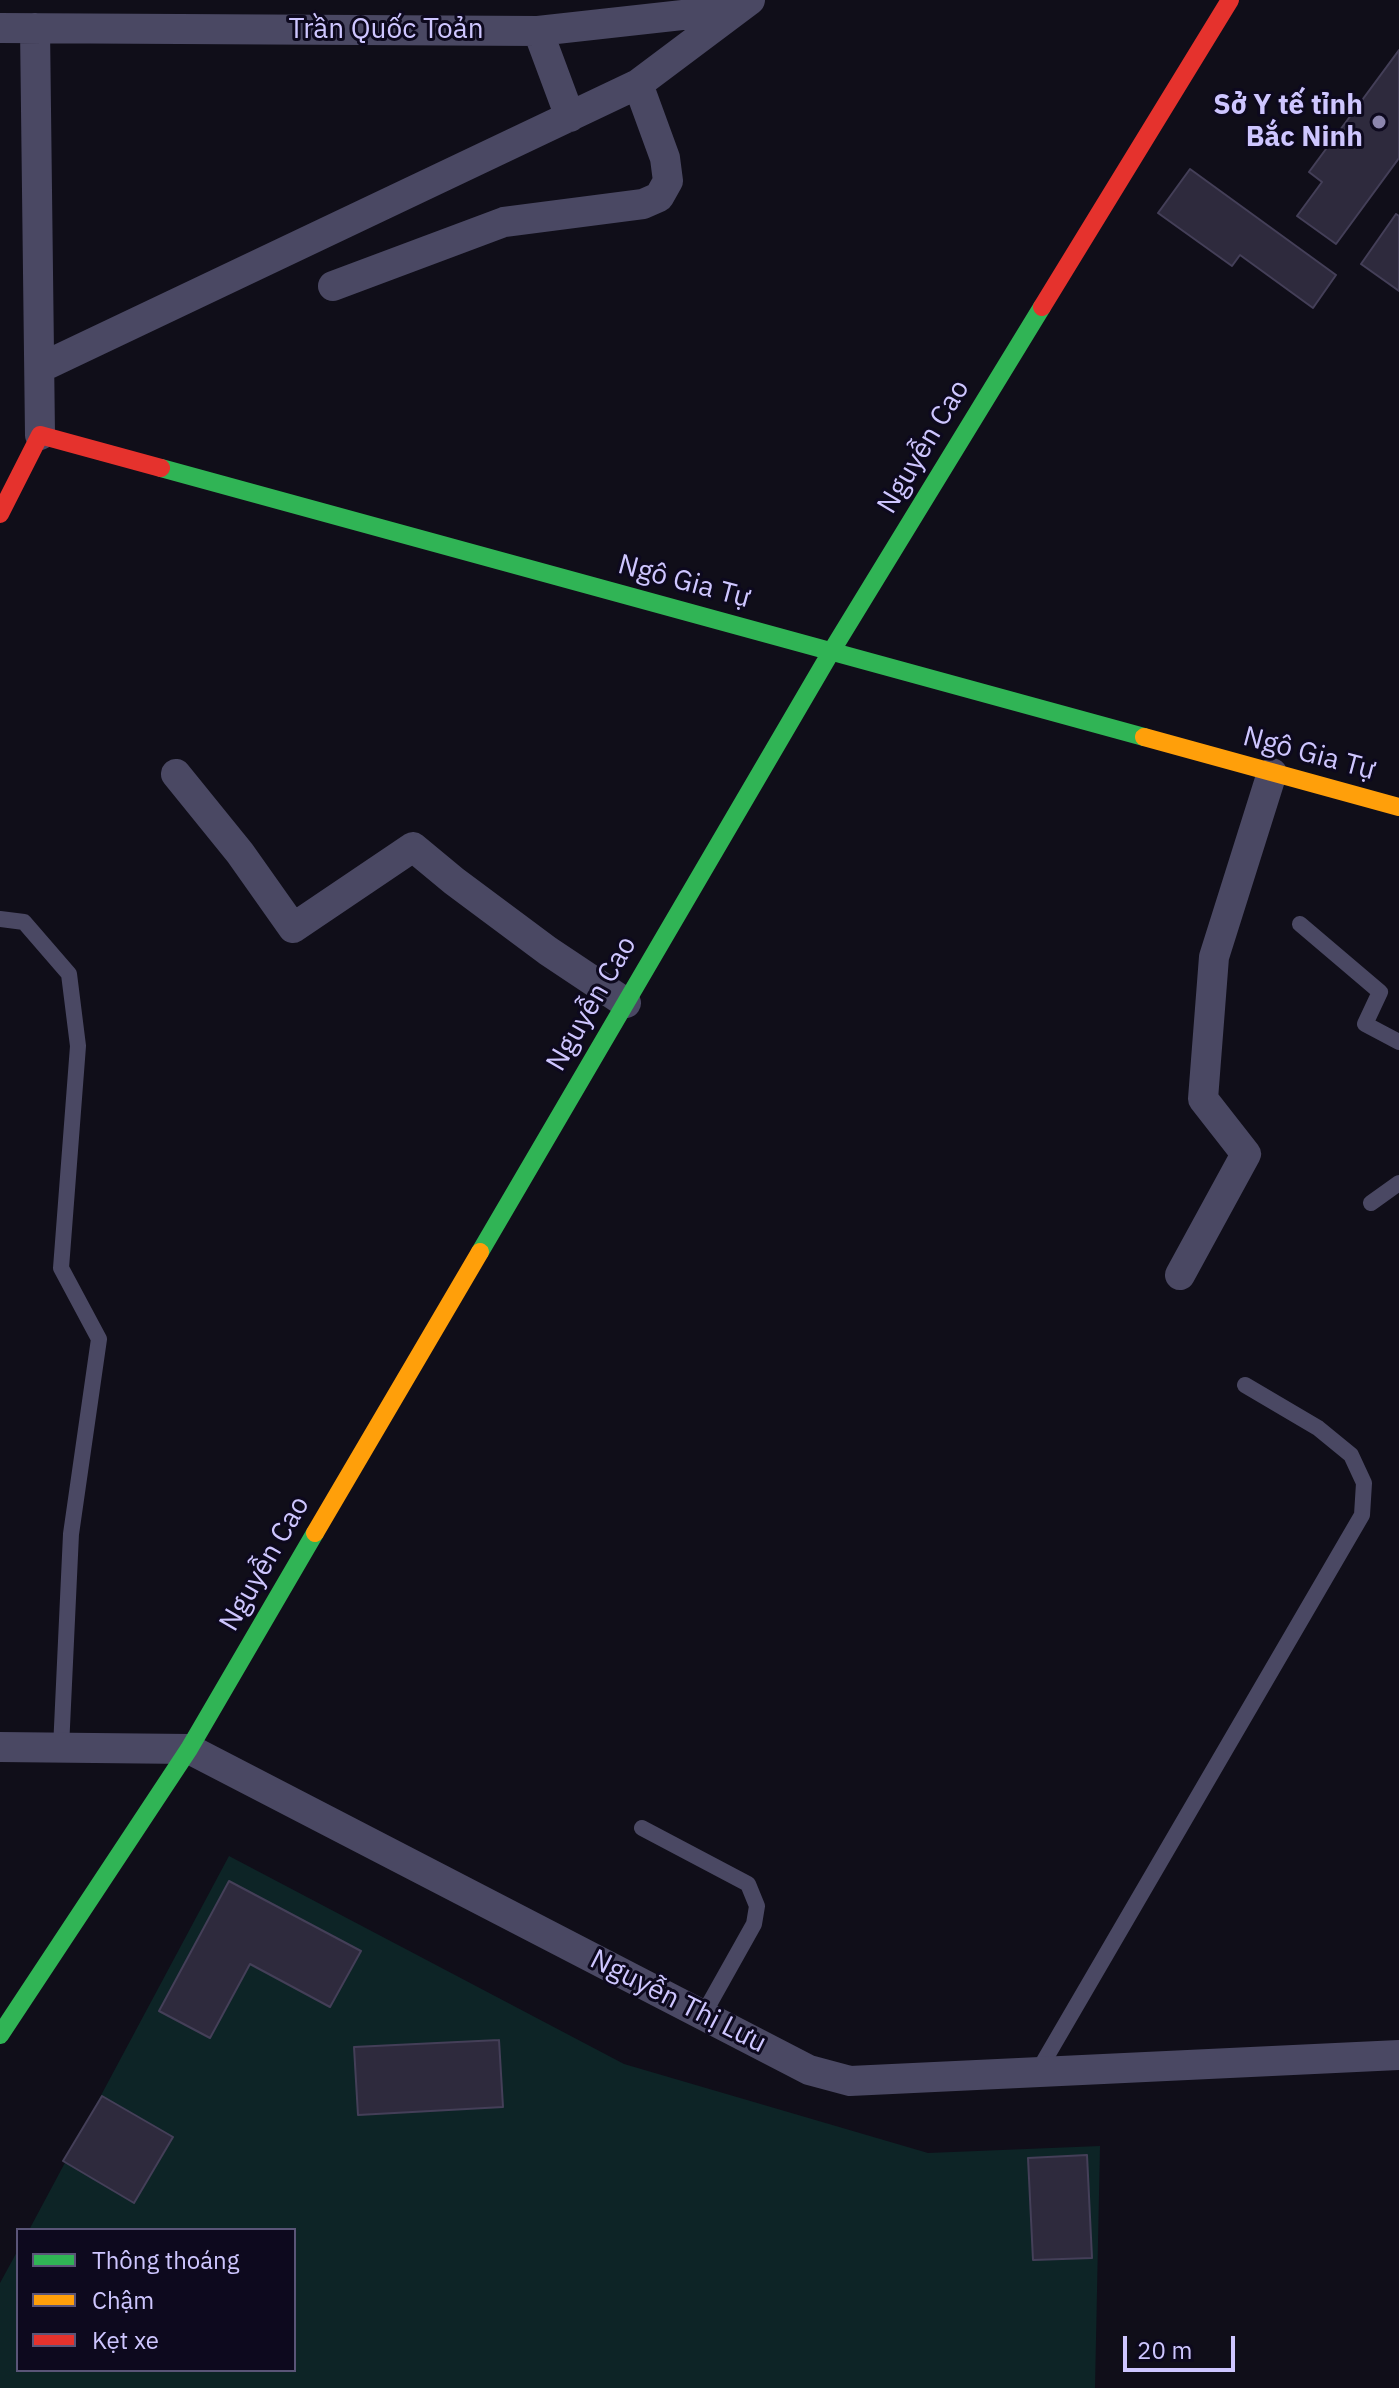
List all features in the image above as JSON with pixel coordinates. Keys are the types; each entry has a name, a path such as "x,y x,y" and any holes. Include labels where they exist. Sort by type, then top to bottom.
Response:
{"street":[{"name":"Nguyễn Cao","path":"0,2035 189,1749 831,652 1230,0"},
{"name":"Trần Quốc Toản","path":"0,28 538,31 743,5"},
{"path":"40,368 638,84 743,5"},
{"path":"0,514 40,435 35,28"},
{"path":"538,31 570,117"},
{"path":"333,286 504,222 643,204 659,197 668,181 665,158 638,84"},
{"name":"Ngô Gia Tự","path":"40,435 1399,807"},
{"path":"1180,1275 1246,1154 1203,1099 1214,957 1272,773"},
{"path":"176,774 240,853 293,928 413,847 536,942 626,1003"},
{"name":"Nguyễn Thị Lưu","path":"0,1747 189,1749 809,2070 850,2081 1399,2055"}],"lane":[{"path":"0,919 24,922 69,974 78,1046 61,1268 99,1339 71,1534 61,1748"},
{"path":"1300,924 1380,992 1365,1024 1399,1042"},
{"path":"1371,1203 1399,1183"},
{"path":"1036,2074 1362,1515 1364,1483 1351,1455 1318,1428 1245,1385"},
{"path":"642,1828 748,1884 757,1906 754,1924 703,2015"}],"green space":[{"path":"229,1856 624,2064 928,2153 1100,2146 1095,2388 0,2388 0,2283 16,2254 16,2372 296,2372 296,2228 30,2228"}],"building":[{"path":"1399,50 1399,158 1336,244 1297,216 1322,182 1309,172"},
{"path":"1190,169 1336,275 1313,308 1240,255 1232,266 1158,213"},
{"path":"1396,214 1399,216 1399,291 1361,264"},
{"path":"229,1881 361,1951 330,2007 250,1964 210,2038 159,2011"},
{"path":"499,2040 503,2107 358,2115 354,2047"},
{"path":"102,2096 173,2137 134,2203 63,2161"},
{"path":"1087,2155 1092,2258 1033,2260 1028,2158"}],"traffic: fast":[{"path":"480,1252 831,652 1042,307"},
{"path":"161,468 1144,737"},
{"path":"0,2035 189,1749 315,1533"}],"traffic: slow":[{"path":"1144,737 1399,807"},
{"path":"315,1533 480,1252"}],"traffic: jam":[{"path":"1042,307 1230,0"},
{"path":"0,514 40,435 161,468"}],"place":[{"name":"Sở Y tế tỉnh Bắc Ninh","path":"1379,122"}]}
